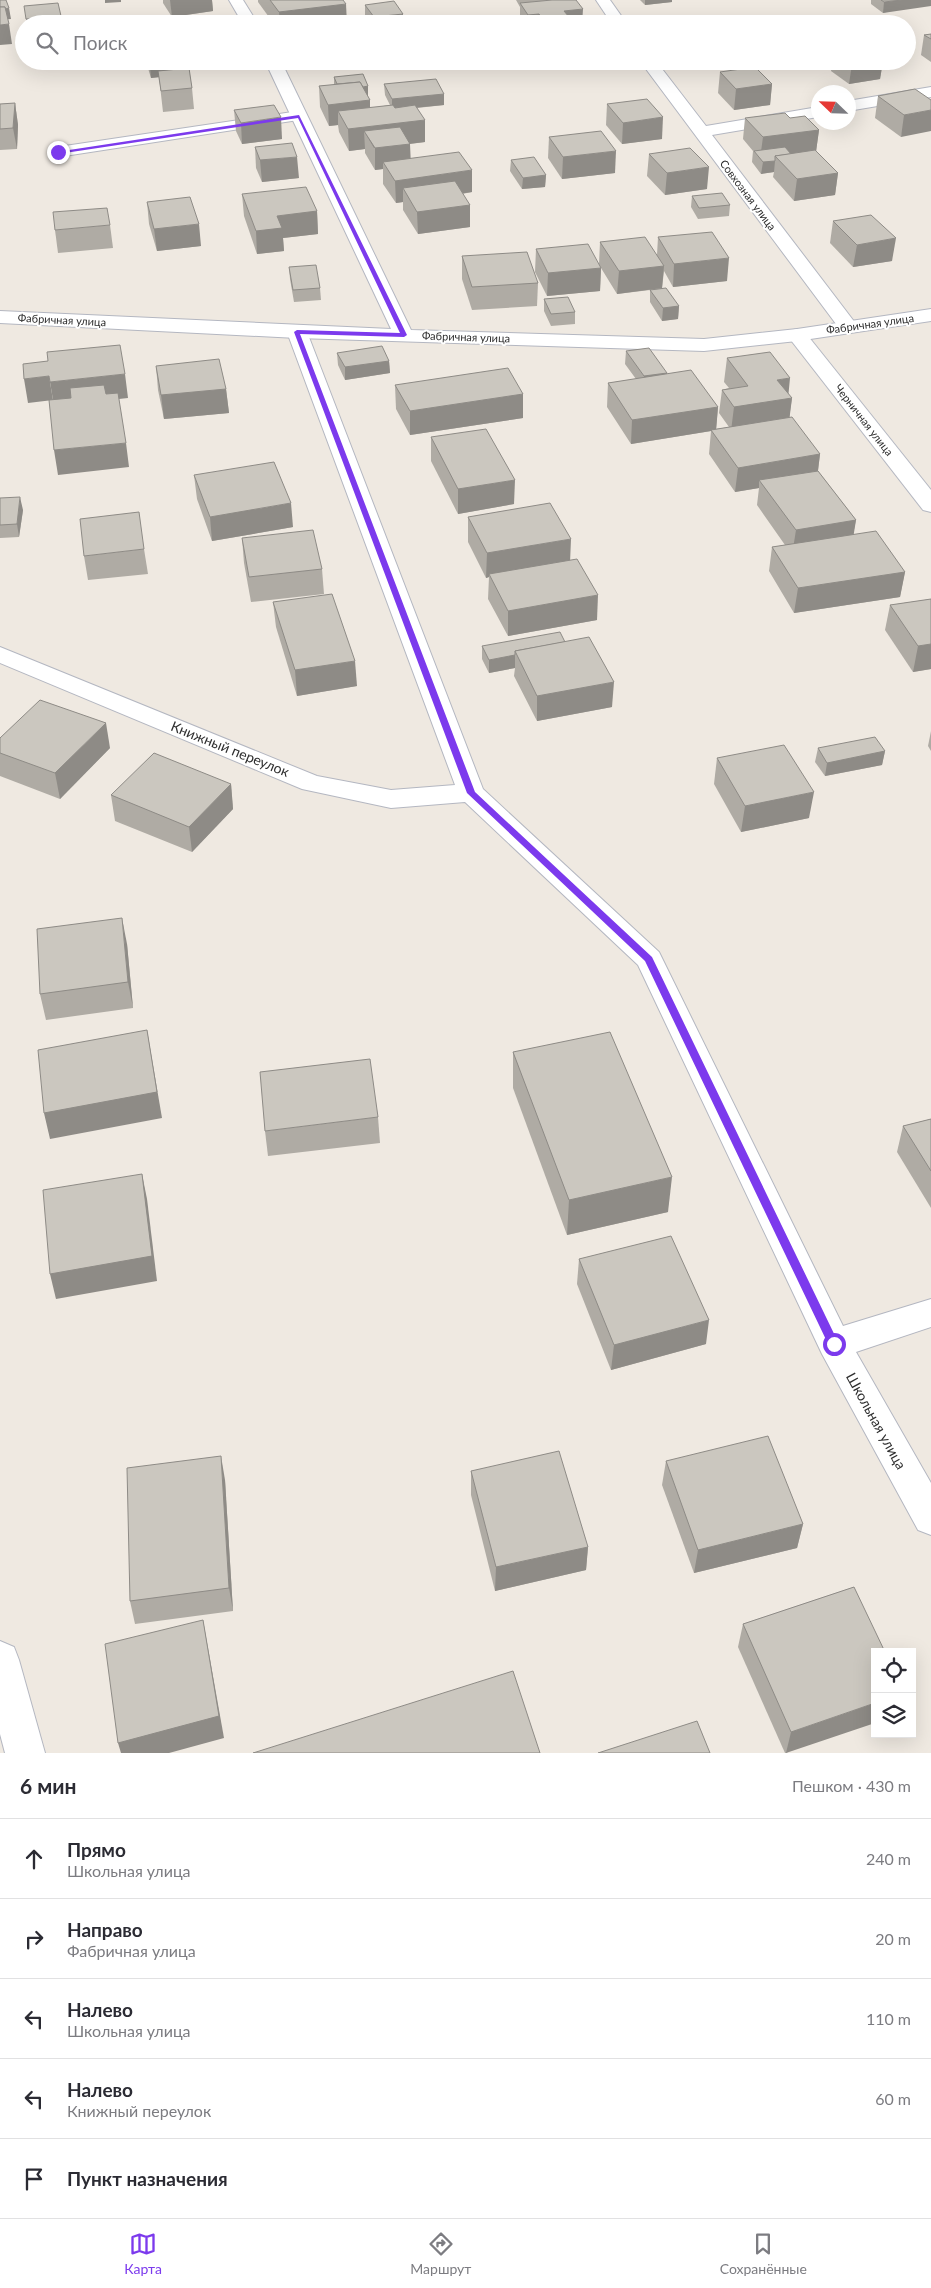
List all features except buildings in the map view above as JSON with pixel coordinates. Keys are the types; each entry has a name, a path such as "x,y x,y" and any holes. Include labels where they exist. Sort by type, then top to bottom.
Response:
{"street":[{"path":"236,0 245,15"},
{"path":"603,0 614,15"},
{"path":"277,70 404,335"},
{"name":"Совхозная улица","path":"655,70 849,328"},
{"path":"856,105 931,92"},
{"path":"700,132 811,113"},
{"path":"58,152 299,116"},
{"name":"Фабричная улица","path":"0,317 297,332 704,345 797,335 931,316"},
{"name":"Школьная улица","path":"297,332 471,793 649,959 834,1344 931,1518"},
{"name":"Черничная улица","path":"797,335 931,505"},
{"name":"Книжный переулок","path":"0,654 311,783 391,799 471,793"},
{"path":"834,1344 931,1313"},
{"path":"0,1660 25,1753"}],"route":[{"path":"58,152 299,116 404,335 297,332 471,793 649,959 834,1344"}]}
